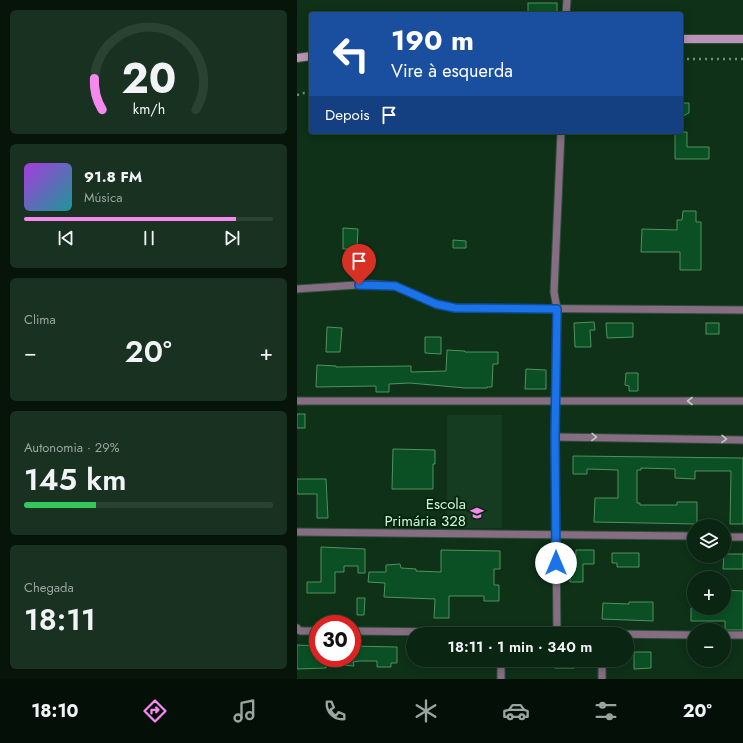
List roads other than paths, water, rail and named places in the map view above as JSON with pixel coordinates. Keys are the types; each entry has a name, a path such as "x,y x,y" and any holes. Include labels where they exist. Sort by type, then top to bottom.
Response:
{"street":[{"path":"566,12 567,0"},
{"path":"683,39 743,39"},
{"path":"297,58 309,56"},
{"path":"557,627 555,401 557,309 554,292 561,134"},
{"path":"297,289 371,284 395,286 436,304 455,308 743,310"},
{"path":"297,401 743,401"},
{"path":"555,437 743,440"},
{"path":"297,532 687,536"},
{"path":"731,536 743,537"},
{"path":"297,628 300,631 309,631"},
{"path":"361,631 406,632"},
{"path":"634,634 687,635"},
{"path":"731,635 743,635"},
{"path":"501,667 501,679"},
{"path":"602,667 602,679"}],"railway":[{"path":"683,59 743,59"},
{"path":"297,95 309,92"}],"place":[{"name":"Escola Primária 328","path":"477,513"}]}
